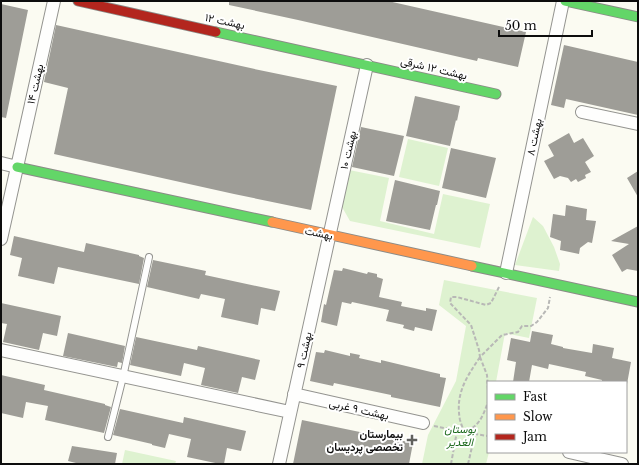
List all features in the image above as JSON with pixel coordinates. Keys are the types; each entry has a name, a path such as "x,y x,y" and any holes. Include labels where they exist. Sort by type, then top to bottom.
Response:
{"street":[{"name":"بهشت ۱۴","path":"1,239 54,1"},
{"name":"بهشت ۱۲","path":"78,1 367,65"},
{"path":"564,1 638,17"},
{"name":"بهشت ۸","path":"506,273 564,1"},
{"name":"بهشت ۱۲ شرقی","path":"367,65 496,94"},
{"name":"بهشت ۱۰","path":"329,235 367,65"},
{"path":"582,112 638,124"},
{"name":"بهشت","path":"1,163 638,302"},
{"name":"بهشت ۹","path":"279,464 329,235"},
{"path":"1,350 290,412"},
{"name":"بهشت ۹ غربی","path":"294,394 423,423"},
{"path":"573,453 622,464"}],"lane":[{"path":"108,437 123,377 149,257"}],"path":[{"path":"487,381 487,375 471,325 450,303 451,297 457,297 486,305 491,303 506,273"},
{"path":"464,432 460,422 459,399 468,375 480,357 502,335 518,332 522,326 531,326 537,322 548,308 553,284"},
{"path":"464,432 472,430 482,418 487,405"},
{"path":"423,423 487,436"},
{"path":"451,464 457,430"},
{"path":"468,464 475,434"}],"green space":[{"path":"408,139 448,148 439,186 399,177"},
{"path":"349,170 389,178 380,221 434,234 443,194 490,204 480,248 350,221 342,207"},
{"path":"533,217 543,226 554,247 560,264 559,271 515,265"},
{"name":"بوستان الغدیر","path":"444,280 537,298 529,338 505,333 496,381 487,381 487,453 489,453 486,464 422,464 428,435 456,381 466,326 439,305"},
{"path":"125,450 176,461 175,464 122,464"}],"building":[{"path":"229,1 388,1 526,32 518,67 478,58 477,61 229,5"},
{"path":"1,4 28,10 6,118 1,117"},
{"path":"56,25 337,86 311,210 54,154 68,88 44,82"},
{"path":"564,45 638,62 638,115 566,99 564,108 551,105"},
{"path":"415,96 460,106 450,146 406,136"},
{"path":"361,127 404,136 394,176 352,167"},
{"path":"569,133 574,143 583,138 594,156 585,162 591,172 585,175 586,178 578,182 576,179 571,182 568,178 560,176 554,179 544,161 554,156 548,145"},
{"path":"451,148 496,158 486,198 442,188"},
{"path":"638,171 638,197 627,178"},
{"path":"395,180 440,191 430,230 386,221"},
{"path":"566,205 587,209 586,220 596,221 592,243 588,242 580,248 579,254 560,250 561,241 550,237 553,214 565,216"},
{"path":"638,226 638,271 627,269 622,272 612,255 629,244 611,241"},
{"path":"14,236 84,252 86,243 139,255 144,258 139,284 58,267 54,284 18,276 22,258 10,255"},
{"path":"153,260 206,271 205,275 280,291 275,311 261,308 258,325 221,317 225,299 201,294 199,299 147,287"},
{"path":"343,268 367,274 368,272 377,274 377,277 383,279 379,297 402,302 401,306 426,311 426,308 437,310 432,331 415,327 414,331 403,328 404,325 386,321 389,310 352,302 351,304 342,302 337,326 321,322 324,304 326,305 334,270 342,271"},
{"path":"1,303 61,316 57,336 43,333 39,350 3,342 7,324 1,323"},
{"path":"532,331 553,335 551,344 563,348 592,353 593,344 614,348 612,358 631,362 627,384 627,381 602,381 585,376 586,372 549,364 548,369 532,365 529,381 513,381 516,362 507,360 511,338 530,342"},
{"path":"68,333 125,346 122,363 118,362 117,367 63,356"},
{"path":"136,337 197,350 198,346 260,360 255,380 242,377 238,393 201,385 205,368 184,363 181,376 130,365"},
{"path":"325,350 350,356 350,353 360,355 359,358 381,363 381,360 440,374 440,377 446,378 440,407 334,383 333,386 310,381 316,352 324,353"},
{"path":"1,375 45,385 44,390 105,404 111,407 104,433 45,420 48,406 26,402 23,418 1,413"},
{"path":"120,409 183,423 184,417 246,431 241,451 227,448 224,464 220,464 187,457 191,439 169,434 165,448 113,435"},
{"path":"302,420 413,443 409,464 293,464"},
{"path":"72,446 117,453 115,464 80,464 68,461"}],"traffic: fast":[{"path":"565,1 638,17"},
{"path":"216,32 496,94"},
{"path":"17,167 272,222"},
{"path":"472,266 638,302"}],"traffic: slow":[{"path":"272,222 472,266"}],"traffic: jam":[{"path":"78,1 216,32"}],"place":[{"name":"بیمارستان تخصصی پردیسان","path":"412,440"}]}
